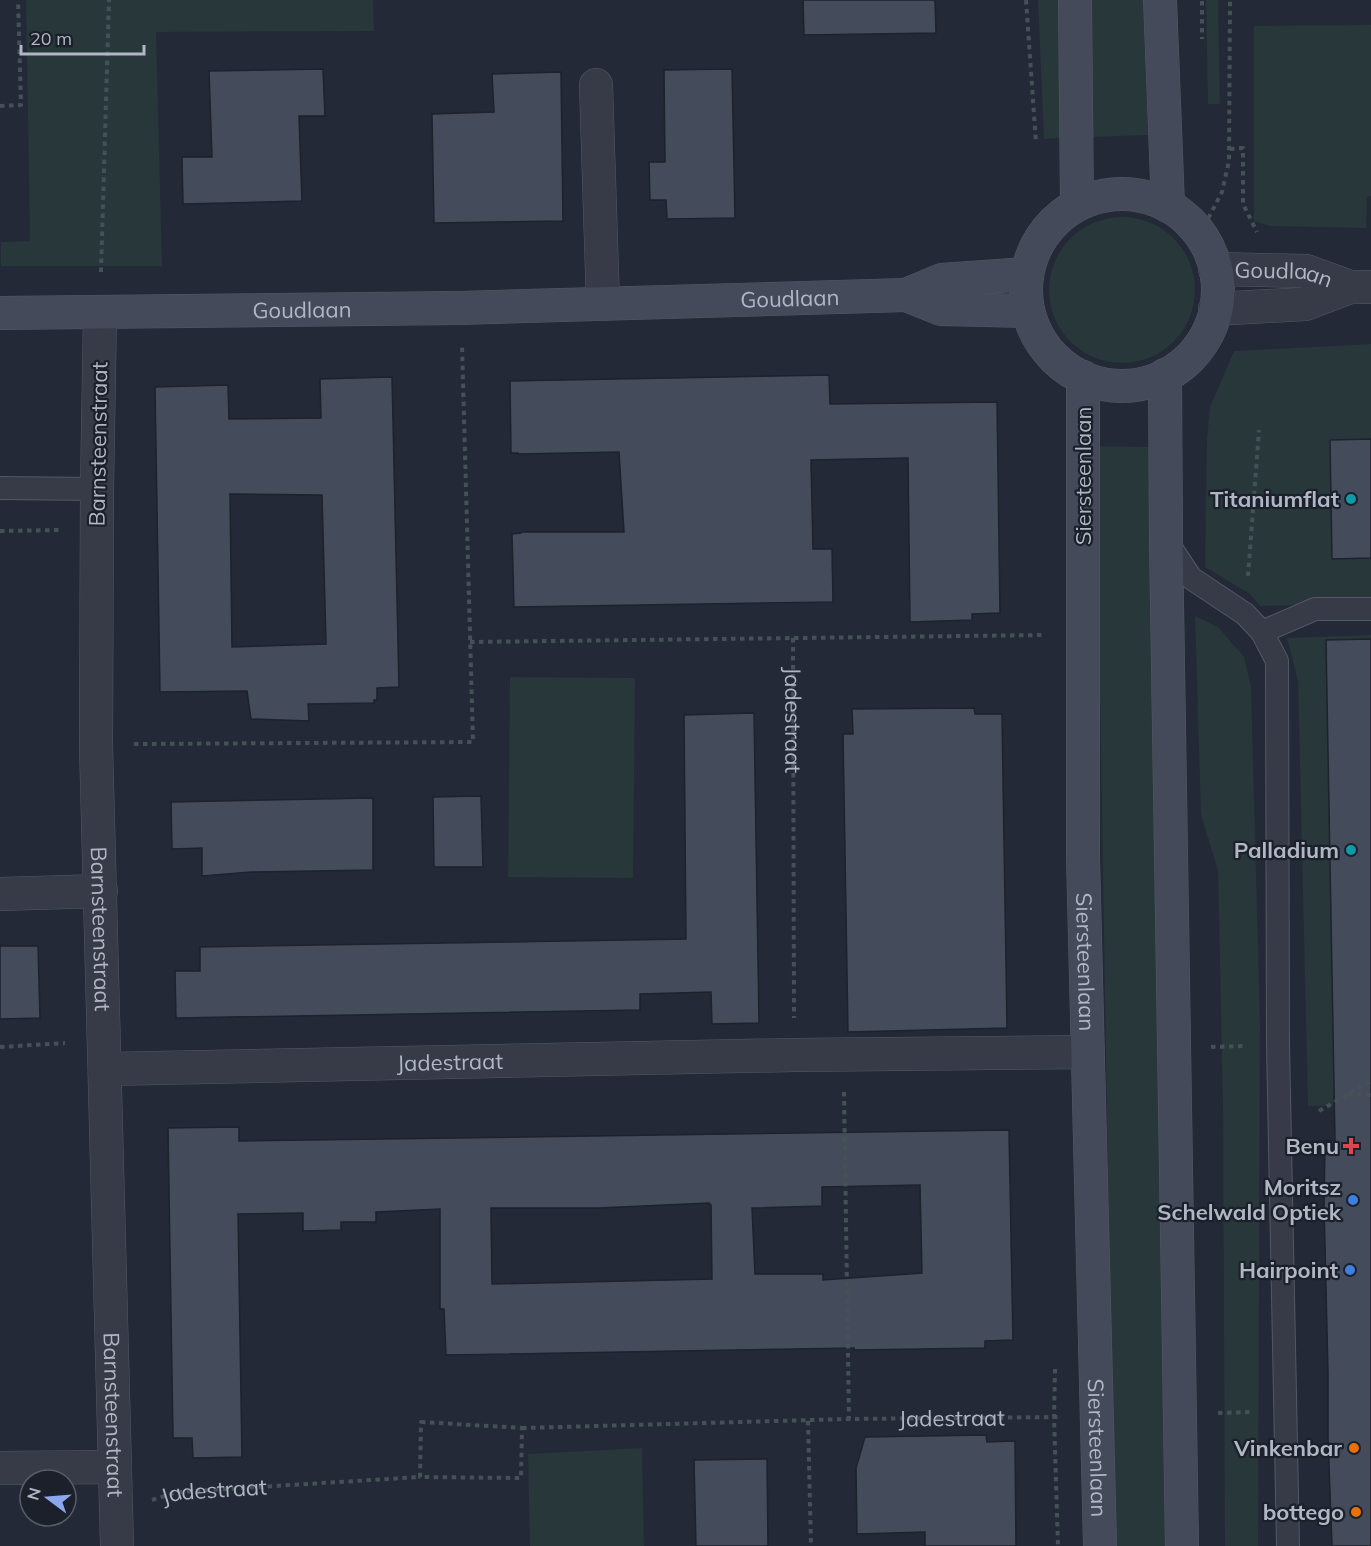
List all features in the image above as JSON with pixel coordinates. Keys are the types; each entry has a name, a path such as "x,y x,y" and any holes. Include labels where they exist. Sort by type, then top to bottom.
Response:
{"main road":[{"path":"1075,0 1077,205"},
{"path":"1160,0 1168,206"},
{"path":"1105,195 1144,196 1168,206 1179,213 1200,235 1213,260 1217,279 1215,309 1207,335 1182,365 1148,383 1128,386 1109,385 1073,373 1057,361 1044,346 1034,329 1028,311 1027,274 1040,240 1054,222 1077,205 1105,195"},
{"name":"Goudlaan","path":"0,313 460,308 906,295 942,280 1027,274"},
{"name":"Goudlaan","path":"906,295 941,309 1028,311"},
{"path":"1165,375 1182,1546"},
{"name":"Siersteenlaan","path":"1083,377 1083,857 1100,1546"}],"street":[{"path":"596,85 603,304"},
{"name":"Goudlaan","path":"1215,269 1306,271 1361,287"},
{"name":"Goudlaan","path":"1215,309 1305,304 1361,287"},
{"name":"Barnsteenstraat","path":"100,313 96,744 117,1546"},
{"path":"0,894 101,891"},
{"name":"Jadestraat","path":"105,1055 844,1055 1087,1052"},
{"path":"0,1468 115,1467"}],"lane":[{"path":"0,488 97,489"},
{"path":"1166,539 1191,578 1245,614 1262,632 1277,661 1278,1045 1288,1546"},
{"path":"1262,632 1315,609 1371,609"}],"path":[{"path":"0,106 21,105 18,0"},
{"path":"101,272 109,0"},
{"path":"1026,0 1036,151"},
{"path":"1200,235 1222,192 1229,161 1230,0"},
{"path":"1230,149 1243,148 1243,204 1263,243 1262,271"},
{"path":"1038,207 1040,240"},
{"path":"96,744 473,742 460,308"},
{"path":"1245,614 1259,430"},
{"path":"0,531 61,530"},
{"name":"Jadestraat","path":"470,642 1084,634"},
{"name":"Jadestraat","path":"793,638 794,1055"},
{"path":"0,1047 105,1055"},
{"path":"844,1055 849,1419"},
{"path":"1319,1111 1371,1081"},
{"path":"1348,1094 1371,1095"},
{"path":"1180,1413 1286,1410"},
{"name":"Jadestraat","path":"420,1477 421,1422 522,1428 849,1419 1098,1416"},
{"path":"808,1420 811,1546"},
{"name":"Jadestraat","path":"116,1504 149,1502 178,1492 420,1477 521,1478 522,1428"}],"shaded area":[{"path":"26,0 373,0 374,31 156,32 162,266 1,266 1,242 30,241"},
{"path":"1038,0 1059,0 1061,138 1044,139"},
{"path":"1091,0 1143,0 1148,135 1091,137"},
{"path":"1206,0 1218,0 1220,104 1208,104"},
{"path":"1371,25 1371,196 1367,197 1366,228 1270,226 1254,221 1254,26"},
{"path":"1122,217 1150,223 1173,239 1189,262 1195,290 1189,318 1173,341 1150,357 1122,363 1094,357 1071,341 1055,318 1049,290 1055,262 1071,239 1094,223"},
{"path":"1371,344 1371,603 1260,606 1250,594 1205,567 1207,439 1210,407 1234,351"},
{"path":"1096,446 1150,447 1171,1546 1114,1546"},
{"path":"1195,616 1218,627 1244,657 1251,687 1260,1022 1258,1546 1225,1546 1223,1107 1218,871 1201,814"},
{"path":"1371,635 1371,1105 1308,1106 1298,681 1287,638"},
{"path":"510,677 635,678 633,878 508,877"},
{"path":"642,1448 644,1546 530,1546 528,1454"}],"building":[{"path":"803,0 935,0 936,33 804,35"},
{"path":"323,69 325,116 299,116 302,201 183,204 182,157 212,157 209,71"},
{"path":"732,69 735,218 667,219 666,200 650,200 649,162 665,162 664,70"},
{"path":"561,72 563,221 434,223 432,114 494,112 492,74"},
{"path":"829,375 830,404 997,402 1000,613 972,614 972,620 910,622 908,458 811,460 813,549 832,549 833,602 514,607 512,534 521,532 624,532 619,452 511,453 510,381"},
{"path":"392,377 399,687 377,688 377,700 374,700 374,703 308,704 309,721 251,719 247,691 160,692 155,387 228,385 229,419 321,418 320,379","holes":["230,494 322,495 326,644 232,647"]},
{"name":"Titaniumflat","path":"1371,439 1371,558 1332,559 1330,440"},
{"path":"1371,639 1371,1546 1332,1546 1324,1206 1325,1140 1335,1141 1326,640"},
{"path":"974,708 975,714 1002,714 1007,1028 848,1032 843,734 853,734 852,709"},
{"path":"754,713 759,1023 712,1024 711,992 640,994 640,1010 176,1018 175,971 200,971 200,947 686,939 684,715"},
{"path":"481,796 483,867 434,867 433,797"},
{"path":"373,798 373,870 251,872 202,876 202,848 172,849 171,802"},
{"path":"0,946 38,946 40,1018 0,1019"},
{"path":"239,1127 239,1141 1009,1130 1013,1340 985,1341 985,1348 446,1355 444,1309 440,1309 440,1209 376,1212 376,1222 341,1222 341,1230 303,1231 303,1213 238,1214 242,1457 193,1458 192,1438 173,1438 168,1128","holes":["920,1185 922,1273 823,1280 823,1274 755,1274 752,1208 822,1206 822,1187","709,1203 711,1205 712,1279 492,1284 491,1208 598,1208"]},
{"path":"986,1435 987,1442 1015,1441 1016,1546 925,1546 925,1532 857,1534 856,1468 865,1437"},
{"path":"767,1459 768,1546 696,1546 694,1460"}],"place":[{"name":"Titaniumflat","path":"1351,499"},
{"name":"Palladium","path":"1351,850"},
{"name":"Benu","path":"1351,1146"},
{"name":"Moritsz Schelwald Optiek","path":"1353,1200"},
{"name":"Hairpoint","path":"1350,1270"},
{"name":"Vinkenbar","path":"1354,1448"},
{"name":"bottego","path":"1356,1512"}]}
